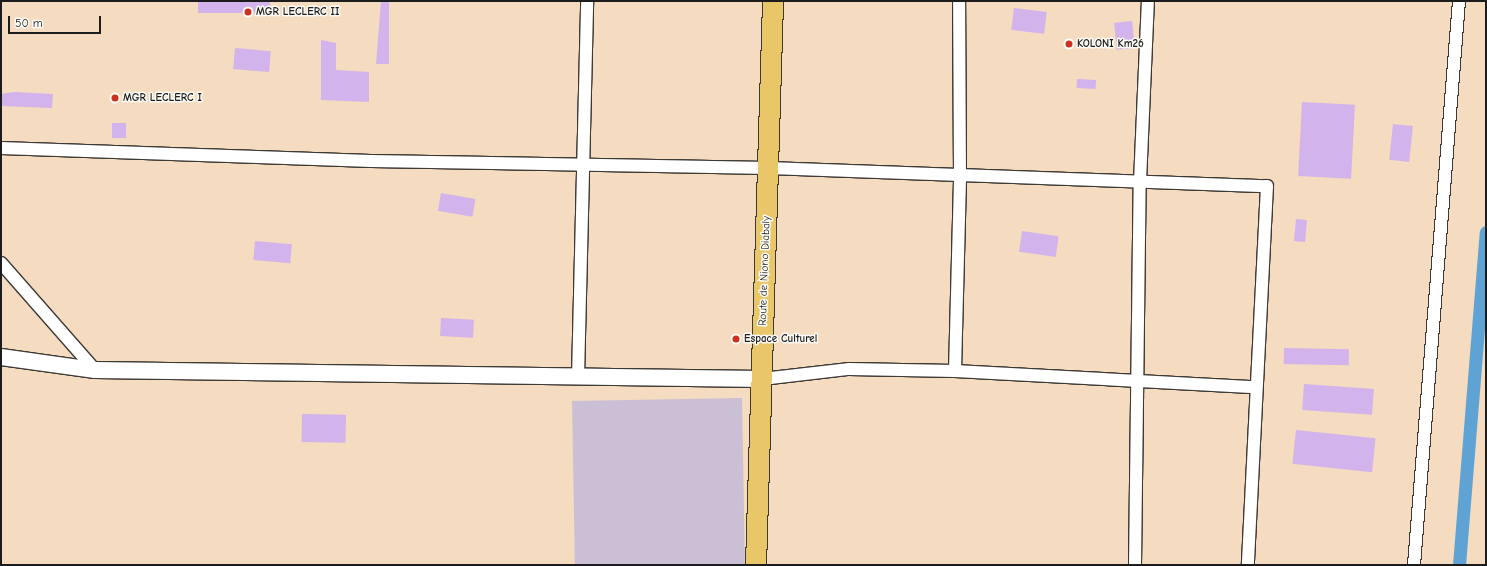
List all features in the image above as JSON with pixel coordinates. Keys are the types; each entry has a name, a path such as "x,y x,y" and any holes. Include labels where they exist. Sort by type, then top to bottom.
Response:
{"main road":[{"name":"Route de Niono Diabaly","path":"756,565 773,1"}],"street":[{"path":"578,377 581,165 587,1"},
{"path":"955,371 960,175 959,1"},
{"path":"1135,565 1140,182 1148,1"},
{"path":"1414,565 1459,1"},
{"path":"1,148 371,162 768,168 1267,186 1248,565"},
{"path":"1,263 95,370"},
{"path":"1,357 95,370 762,379 849,369 955,371 1256,387"}],"shaded area":[{"path":"742,398 745,565 575,565 572,401"}],"building":[{"path":"198,1 270,1 270,13 198,13"},
{"path":"381,1 389,1 389,64 376,64"},
{"path":"1014,8 1047,12 1044,34 1011,30"},
{"path":"1132,21 1135,48 1117,50 1114,23"},
{"path":"321,40 336,43 336,70 369,72 369,102 321,100"},
{"path":"235,48 271,51 269,72 233,69"},
{"path":"1077,79 1096,80 1096,89 1077,88"},
{"path":"14,92 53,94 52,108 1,106 1,94"},
{"path":"1302,102 1355,105 1351,179 1298,176"},
{"path":"112,123 126,123 126,138 112,138"},
{"path":"1393,124 1413,126 1409,162 1389,160"},
{"path":"441,193 475,199 472,217 438,211"},
{"path":"1296,219 1307,220 1305,242 1294,241"},
{"path":"1022,231 1059,236 1056,257 1019,252"},
{"path":"255,241 292,244 290,263 253,260"},
{"path":"441,318 474,320 473,338 440,336"},
{"path":"1284,348 1349,349 1349,365 1284,364"},
{"path":"1304,384 1374,389 1372,415 1302,410"},
{"path":"302,414 346,415 346,443 302,442"},
{"path":"1296,430 1376,438 1372,472 1292,464"}],"waterway":[{"path":"1459,565 1486,232"}],"place":[{"name":"MGR LECLERC II","path":"248,12"},
{"name":"KOLONI Km26","path":"1069,44"},
{"name":"MGR LECLERC I","path":"115,98"},
{"name":"Espace Culturel","path":"736,339"}]}
